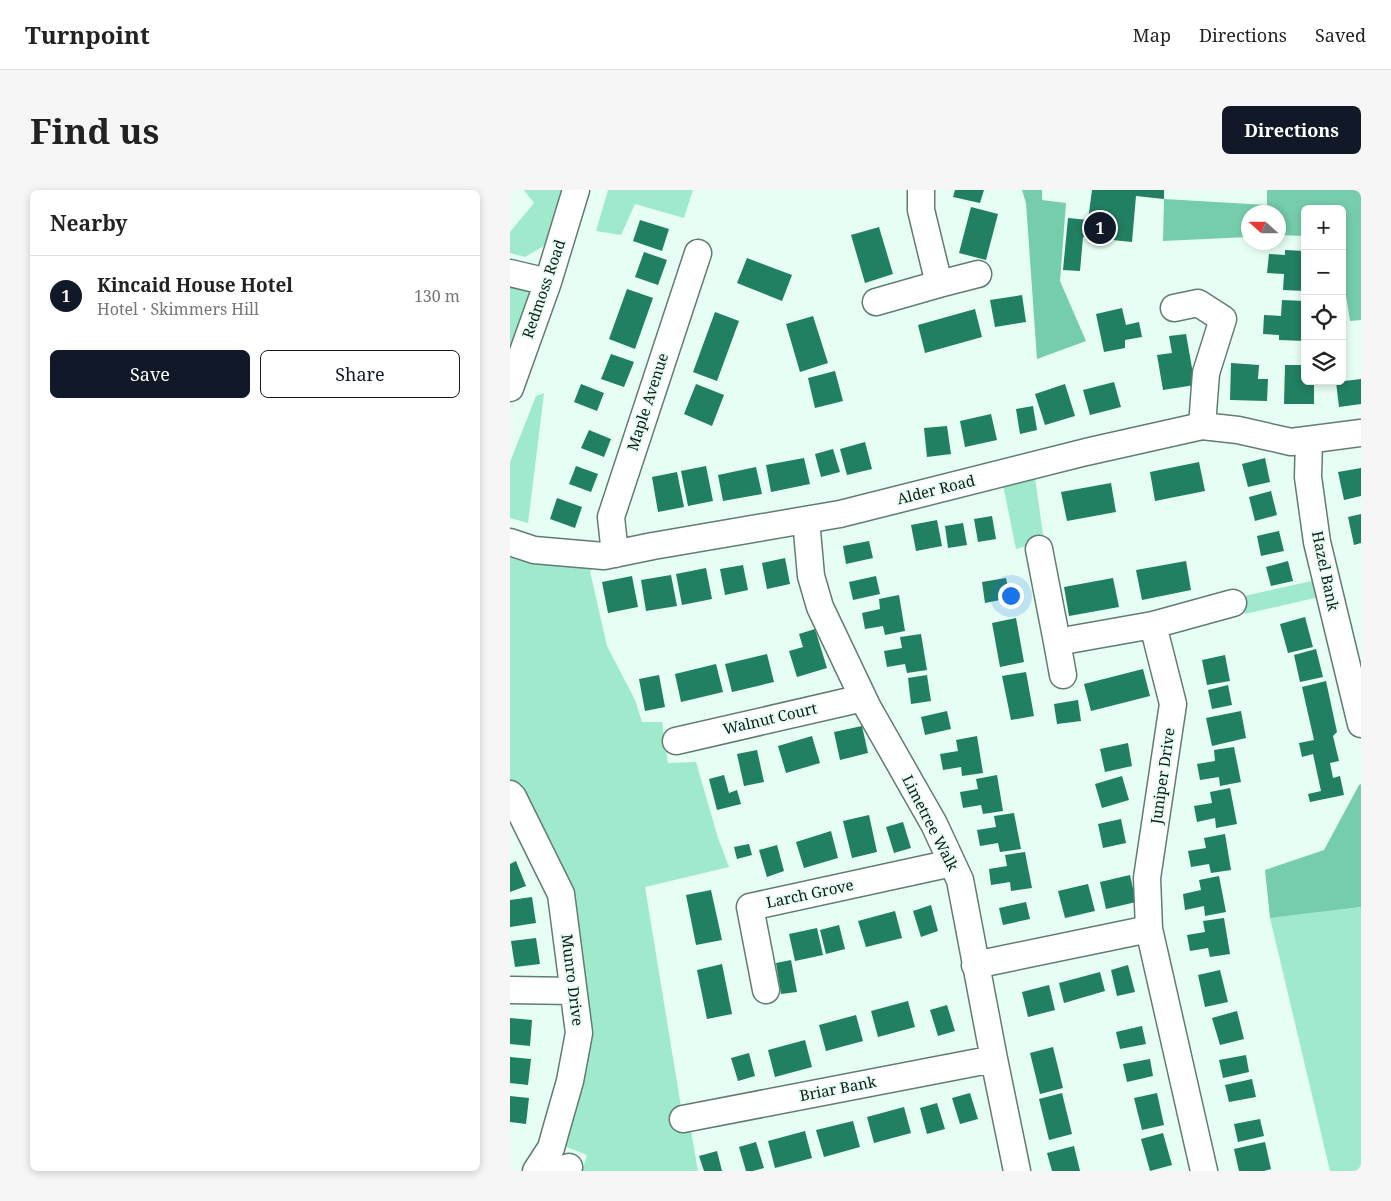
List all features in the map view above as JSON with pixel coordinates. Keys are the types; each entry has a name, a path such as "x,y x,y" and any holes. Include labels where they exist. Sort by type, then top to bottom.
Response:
{"street":[{"name":"Redmoss Road","path":"510,388 548,282 576,190"},
{"path":"921,190 920,210 939,284"},
{"name":"Maple Avenue","path":"615,554 611,517 698,253"},
{"path":"510,273 548,282"},
{"path":"876,302 978,274"},
{"path":"1174,308 1198,303 1223,319 1206,373 1202,426"},
{"name":"Alder Road","path":"510,542 534,550 604,556 840,514 1086,452 1202,426 1238,430 1291,442 1361,433"},
{"name":"Hazel Bank","path":"1309,440 1308,477 1317,542 1359,708"},
{"name":"Limetree Walk","path":"806,520 811,576 820,607 863,698 934,824 960,880 975,965 1017,1171"},
{"path":"1039,549 1063,675"},
{"path":"1056,642 1153,625 1233,603"},
{"name":"Juniper Drive","path":"1153,625 1173,704 1148,878 1149,928 1204,1171"},
{"name":"Walnut Court","path":"676,741 863,698"},
{"name":"Munro Drive","path":"510,794 561,894 579,1033 570,1081 550,1148 536,1171"},
{"name":"Larch Grove","path":"766,990 750,907 952,863"},
{"path":"975,965 1149,928"},
{"path":"510,990 573,991"},
{"name":"Briar Bank","path":"683,1119 994,1060"}],"green space":[{"path":"524,190 564,190 547,244 525,257 510,253 510,232 534,203"},
{"path":"608,190 693,190 684,218 635,204 621,235 596,231"},
{"path":"1022,190 1042,190 1042,200 1066,203 1060,281 1086,341 1037,359 1026,203"},
{"path":"1267,190 1361,190 1361,320 1350,321 1346,296 1346,205 1301,205 1301,236 1286,235 1286,205 1267,205"},
{"path":"1164,199 1267,205 1241,205 1241,237 1163,241"},
{"path":"510,282 526,284 532,302 510,359"},
{"path":"544,393 528,523 510,518 510,462 536,396"},
{"path":"1035,478 1044,541 1016,549 1003,485"},
{"path":"510,542 604,556 590,571 607,646 635,700 642,722 662,722 668,763 696,762 718,838 729,867 645,887 683,1119 691,1131 698,1171 582,1171 587,1155 564,1146 581,1076 561,894 510,794"},
{"path":"1316,580 1319,597 1245,614 1240,597"},
{"path":"1361,784 1361,907 1270,918 1265,870 1324,850"},
{"path":"1361,907 1361,1171 1330,1171 1270,918"}],"building":[{"path":"955,190 984,190 980,203 953,197"},
{"path":"1092,190 1164,190 1164,199 1136,196 1132,242 1083,237 1080,271 1063,270 1068,218 1088,220"},
{"path":"971,207 998,214 986,260 959,253"},
{"path":"640,220 669,229 662,251 633,241"},
{"path":"879,227 893,274 865,283 851,235"},
{"path":"1285,250 1301,251 1301,291 1283,290 1284,274 1267,273 1269,254 1285,255"},
{"path":"644,252 667,260 658,285 635,277"},
{"path":"747,258 792,275 782,301 737,283"},
{"path":"627,289 653,298 635,349 609,339"},
{"path":"1022,295 1026,322 995,327 990,300"},
{"path":"1282,300 1301,301 1301,341 1279,340 1279,335 1263,334 1264,315 1281,316"},
{"path":"1122,308 1126,325 1139,322 1142,337 1125,340 1125,348 1104,352 1096,314"},
{"path":"975,309 982,337 925,353 918,325"},
{"path":"715,312 739,321 717,381 693,372"},
{"path":"813,316 828,363 800,372 786,324"},
{"path":"1186,334 1195,385 1163,390 1157,355 1172,353 1169,336"},
{"path":"611,354 634,362 624,387 601,379"},
{"path":"1231,363 1259,365 1258,379 1268,379 1267,401 1230,400"},
{"path":"1285,365 1301,365 1301,385 1314,385 1314,404 1284,404"},
{"path":"835,371 843,401 815,408 808,378"},
{"path":"1361,379 1361,404 1339,407 1336,385 1346,385 1346,381"},
{"path":"1114,382 1121,407 1090,415 1083,390"},
{"path":"581,384 604,393 597,411 574,402"},
{"path":"696,384 724,395 712,426 684,414"},
{"path":"1065,384 1075,416 1045,425 1035,394"},
{"path":"1033,406 1037,430 1020,434 1016,409"},
{"path":"991,414 997,440 965,447 960,421"},
{"path":"947,426 951,454 927,457 924,428"},
{"path":"589,430 611,439 604,457 581,448"},
{"path":"865,442 872,469 847,475 840,449"},
{"path":"833,449 840,472 821,477 815,454"},
{"path":"804,458 810,484 771,492 766,465"},
{"path":"1265,458 1270,482 1248,487 1242,464"},
{"path":"1199,462 1205,491 1155,501 1150,472"},
{"path":"576,466 598,474 591,492 569,484"},
{"path":"706,466 713,501 688,506 681,471"},
{"path":"756,467 762,494 723,501 718,475"},
{"path":"1361,468 1361,496 1344,500 1338,472"},
{"path":"677,472 684,507 658,512 652,477"},
{"path":"1111,483 1116,512 1067,521 1061,492"},
{"path":"1271,491 1277,515 1255,521 1249,497"},
{"path":"557,498 582,507 575,528 550,519"},
{"path":"1361,514 1361,543 1354,545 1348,517"},
{"path":"992,516 996,539 978,542 974,519"},
{"path":"937,520 942,546 916,551 911,525"},
{"path":"963,523 967,545 948,548 945,526"},
{"path":"1279,531 1284,551 1261,556 1257,536"},
{"path":"869,541 873,558 846,564 843,546"},
{"path":"785,558 790,584 767,589 762,563"},
{"path":"1186,561 1191,590 1142,600 1136,570"},
{"path":"1288,561 1293,581 1271,586 1266,567"},
{"path":"743,565 748,590 725,595 720,569"},
{"path":"706,568 712,599 682,605 676,574"},
{"path":"671,575 677,606 646,611 641,580"},
{"path":"632,576 638,607 608,613 602,582"},
{"path":"876,576 880,594 853,600 849,582"},
{"path":"1006,578 1010,598 985,603 982,582"},
{"path":"1113,578 1119,607 1069,616 1064,587"},
{"path":"899,595 905,631 885,635 883,626 865,629 862,613 880,609 879,599"},
{"path":"1305,617 1313,647 1288,653 1280,624"},
{"path":"1016,618 1024,662 1000,667 992,623"},
{"path":"815,629 827,668 797,677 789,651 803,647 799,634"},
{"path":"921,634 927,670 907,673 905,664 887,667 884,651 902,648 900,637"},
{"path":"1316,649 1323,677 1300,682 1294,655"},
{"path":"767,654 774,682 732,692 725,664"},
{"path":"1225,655 1230,681 1207,685 1202,660"},
{"path":"716,664 723,692 681,702 675,674"},
{"path":"1143,669 1150,696 1091,711 1084,684"},
{"path":"1026,672 1034,716 1011,720 1002,676"},
{"path":"659,675 665,707 645,711 639,679"},
{"path":"927,675 931,701 911,704 908,678"},
{"path":"1326,681 1337,732 1333,736 1339,761 1330,763 1333,778 1340,776 1344,795 1310,802 1308,794 1321,791 1313,754 1302,757 1299,743 1314,740 1302,687"},
{"path":"1228,685 1232,705 1212,709 1208,690"},
{"path":"1078,700 1081,721 1057,724 1054,704"},
{"path":"947,711 951,729 925,735 921,717"},
{"path":"1241,711 1246,738 1212,746 1206,718"},
{"path":"862,726 868,753 840,760 834,732"},
{"path":"812,736 820,763 786,773 778,746"},
{"path":"977,736 983,773 962,776 961,767 943,770 940,754 958,751 956,740"},
{"path":"1128,743 1132,766 1105,772 1100,749"},
{"path":"1234,747 1241,782 1220,786 1219,777 1200,780 1197,764 1215,761 1214,750"},
{"path":"757,750 764,782 744,786 737,754"},
{"path":"724,775 729,793 737,790 741,804 717,810 709,779"},
{"path":"997,775 1003,811 983,814 981,805 963,808 960,792 978,789 976,779"},
{"path":"1122,776 1129,800 1102,808 1095,784"},
{"path":"1230,788 1237,824 1216,828 1215,818 1197,822 1194,806 1212,803 1210,792"},
{"path":"1014,813 1021,849 1000,852 998,843 980,846 977,830 996,827 994,816"},
{"path":"869,815 877,852 852,858 843,821"},
{"path":"1121,819 1126,843 1103,848 1098,824"},
{"path":"903,822 911,848 894,853 886,827"},
{"path":"831,831 838,858 804,868 796,842"},
{"path":"1225,834 1231,870 1211,873 1209,864 1191,867 1188,851 1206,848 1204,838"},
{"path":"749,844 752,855 737,859 734,847"},
{"path":"777,845 784,871 767,877 759,850"},
{"path":"1025,852 1032,888 1011,891 1010,882 991,885 989,869 1007,866 1005,855"},
{"path":"516,861 526,886 510,892 510,864"},
{"path":"1130,875 1136,902 1106,909 1100,882"},
{"path":"1219,876 1226,912 1205,916 1204,906 1185,910 1183,894 1201,890 1199,880"},
{"path":"1088,884 1095,911 1065,918 1058,891"},
{"path":"711,890 722,940 696,945 686,895"},
{"path":"532,897 536,923 510,927 510,900"},
{"path":"1026,902 1030,919 1003,925 999,908"},
{"path":"931,905 938,931 921,937 913,911"},
{"path":"895,911 902,938 866,947 858,921"},
{"path":"1224,918 1230,954 1210,957 1208,948 1190,951 1187,935 1205,932 1203,921"},
{"path":"839,925 845,949 826,954 820,930"},
{"path":"817,928 823,955 795,961 789,934"},
{"path":"536,938 540,964 515,967 511,941"},
{"path":"791,960 797,992 781,994 776,963"},
{"path":"722,964 732,1014 707,1019 697,970"},
{"path":"1128,965 1135,992 1117,996 1111,970"},
{"path":"1220,970 1228,1002 1205,1007 1198,975"},
{"path":"1100,972 1105,991 1064,1003 1059,983"},
{"path":"1049,985 1055,1010 1028,1017 1022,992"},
{"path":"908,1001 915,1027 878,1037 871,1011"},
{"path":"947,1005 955,1031 938,1036 930,1010"},
{"path":"1237,1011 1244,1039 1220,1045 1212,1018"},
{"path":"856,1015 863,1041 826,1051 819,1025"},
{"path":"510,1018 532,1020 530,1046 510,1044"},
{"path":"1142,1026 1146,1044 1120,1049 1116,1032"},
{"path":"805,1040 812,1067 775,1077 768,1050"},
{"path":"1053,1047 1063,1088 1040,1094 1030,1053"},
{"path":"749,1053 755,1076 738,1081 731,1058"},
{"path":"1246,1055 1249,1072 1223,1078 1219,1060"},
{"path":"510,1057 531,1059 528,1085 510,1083"},
{"path":"1150,1059 1153,1076 1127,1082 1123,1064"},
{"path":"1252,1079 1256,1097 1229,1102 1225,1085"},
{"path":"970,1093 978,1119 960,1124 952,1098"},
{"path":"1062,1093 1072,1134 1049,1140 1039,1099"},
{"path":"1157,1093 1164,1125 1142,1130 1134,1098"},
{"path":"510,1096 529,1098 526,1124 510,1122"},
{"path":"937,1103 945,1129 927,1134 920,1108"},
{"path":"904,1107 911,1133 874,1143 867,1117"},
{"path":"1260,1119 1264,1136 1238,1142 1234,1124"},
{"path":"853,1121 860,1147 824,1157 816,1130"},
{"path":"805,1131 812,1158 775,1168 768,1141"},
{"path":"1163,1133 1172,1165 1150,1171 1141,1139"},
{"path":"756,1142 764,1168 746,1171 739,1147"},
{"path":"1265,1142 1271,1169 1264,1171 1239,1171 1234,1149"},
{"path":"1074,1146 1080,1171 1052,1171 1047,1153"},
{"path":"717,1151 722,1171 704,1171 699,1156"}],"place":[{"name":"Kincaid House Hotel","path":"1100,228"}]}
